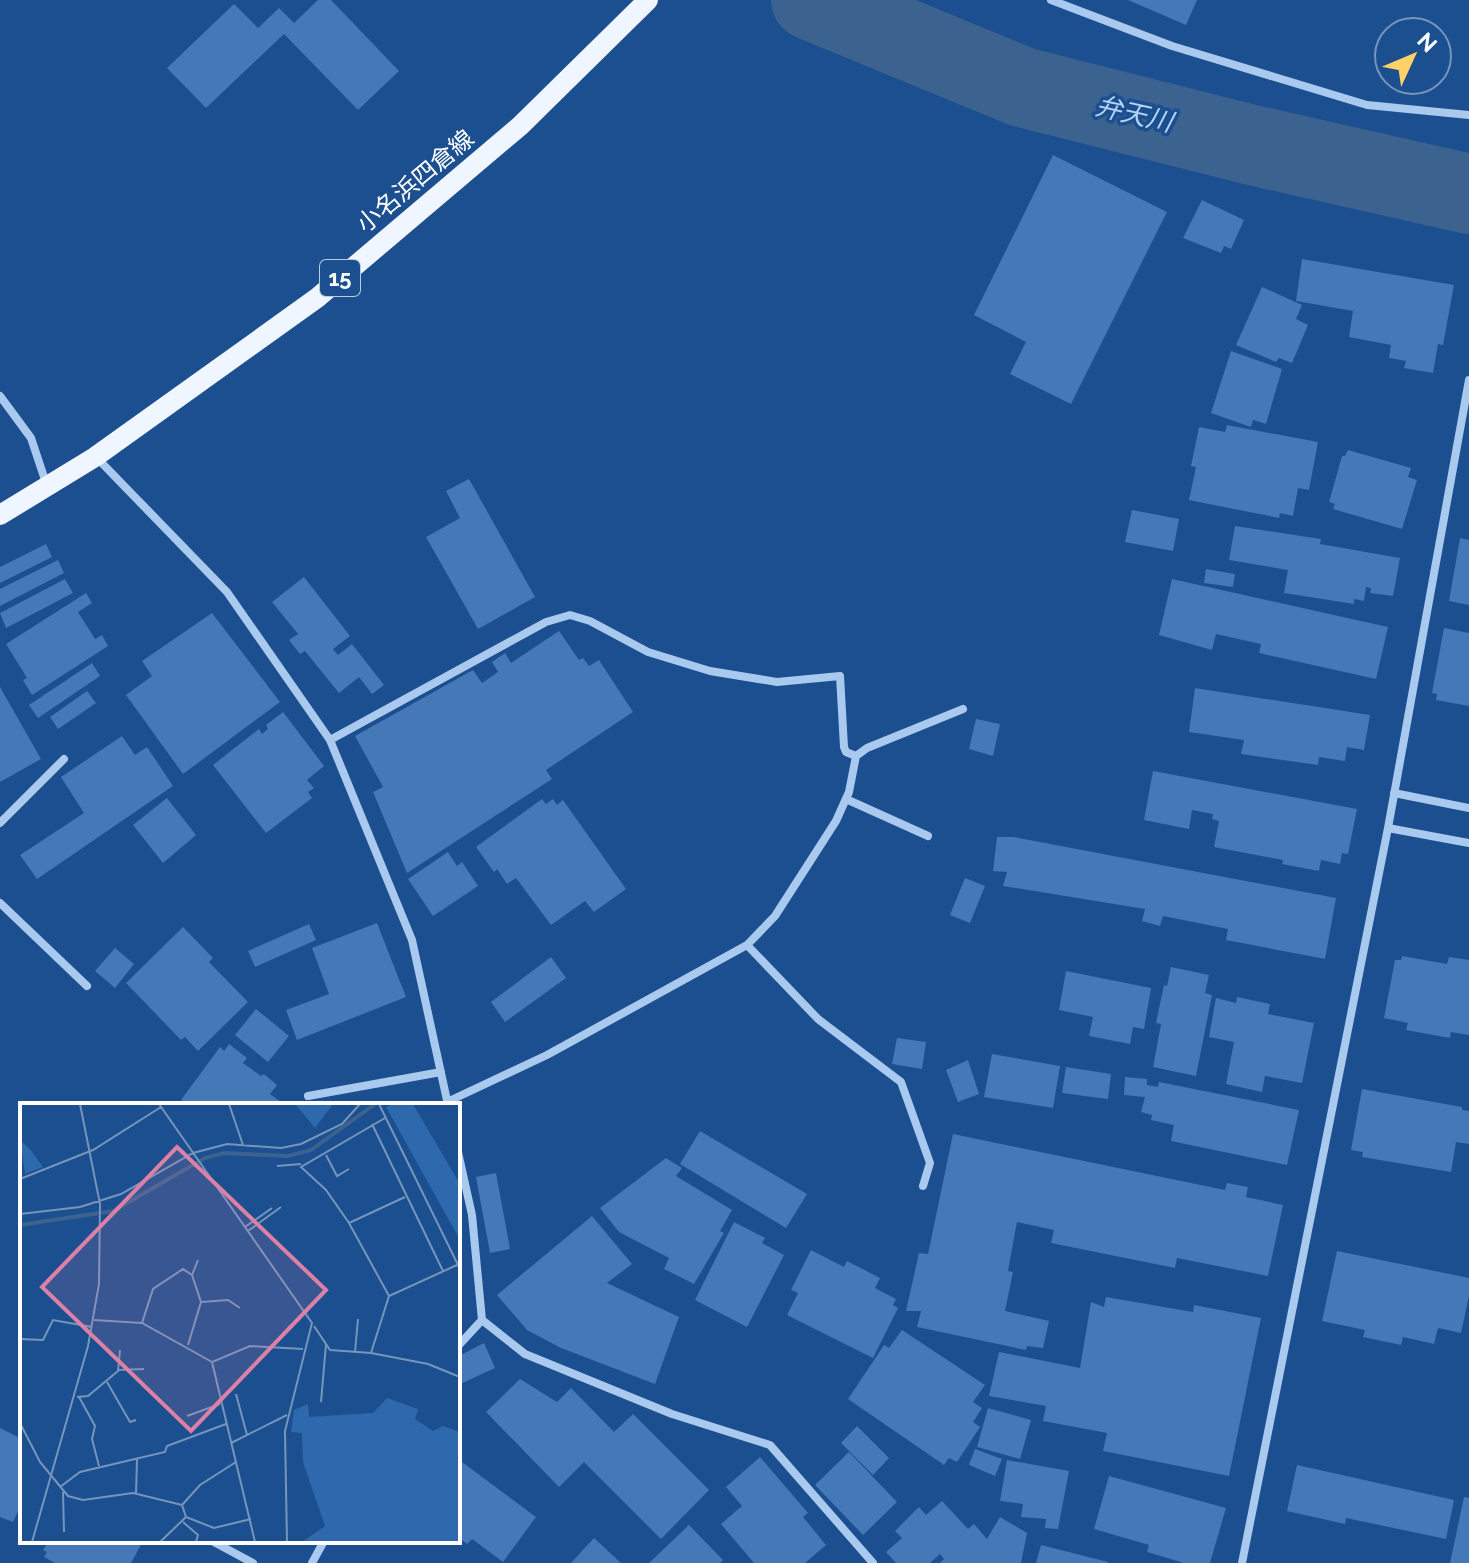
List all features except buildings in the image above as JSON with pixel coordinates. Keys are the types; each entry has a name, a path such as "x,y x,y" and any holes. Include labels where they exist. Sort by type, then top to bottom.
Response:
{"main road":[{"name":"小名浜四倉線","path":"0,515 95,457 317,298 520,126 648,0"}],"street":[{"path":"1051,0 1172,46 1367,105 1469,115"},
{"path":"1242,1563 1388,828 1469,380"},
{"path":"0,396 31,438 47,486"},
{"path":"95,457 227,592 330,740 412,940 447,1103"},
{"path":"330,740 546,622 570,615 590,621 648,652 710,671 777,682 840,676 844,747 846,752 856,756"},
{"path":"449,1103 547,1055 747,945 775,916 836,821 846,799 856,756 867,748 963,709"},
{"path":"0,823 64,759"},
{"path":"1394,793 1469,808"},
{"path":"846,799 928,836"},
{"path":"1388,828 1469,843"},
{"path":"0,903 87,986"},
{"path":"747,945 818,1019 901,1082 930,1163 923,1186"},
{"path":"308,1096 441,1072"},
{"path":"460,1161 472,1215 482,1320 525,1354 672,1414 770,1445 873,1563"},
{"path":"460,1344 482,1320"},
{"path":"216,1543 253,1563"},
{"path":"312,1563 323,1543"}],"waterway":[{"name":"弁天川","path":"811,0 1022,87 1252,145 1469,194"}]}
